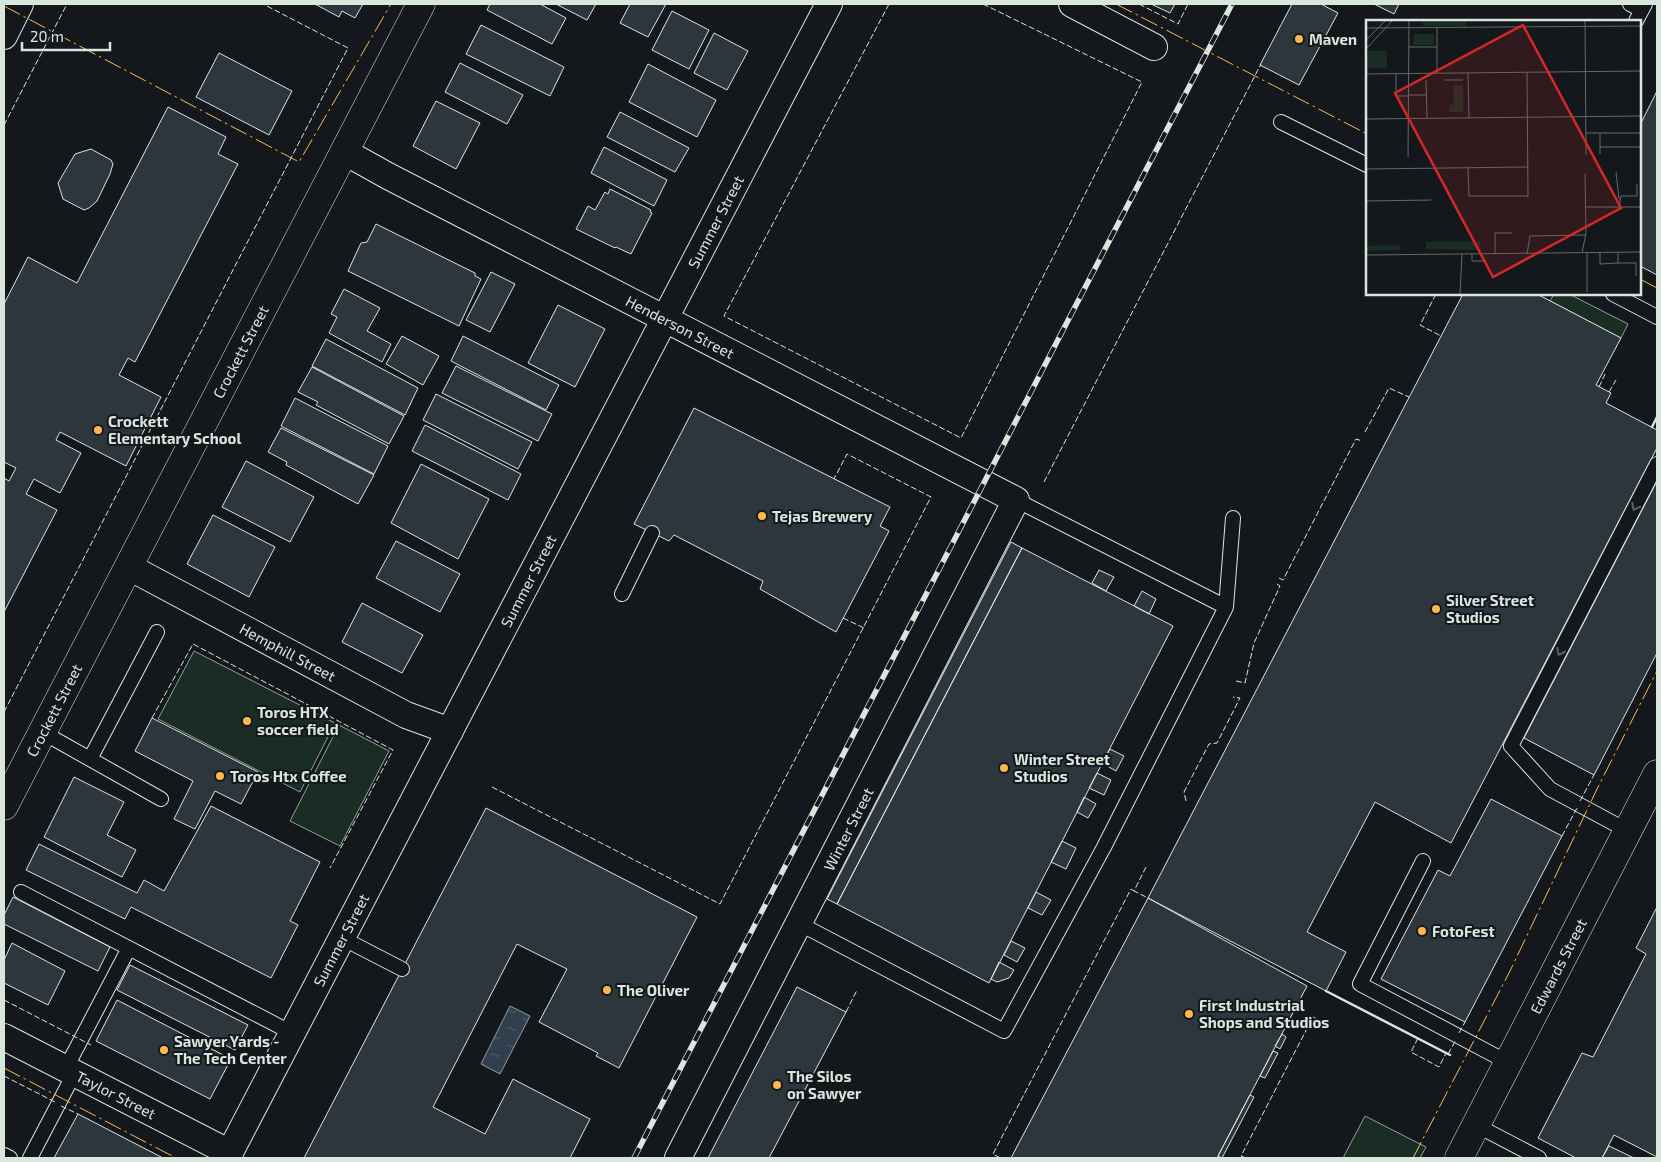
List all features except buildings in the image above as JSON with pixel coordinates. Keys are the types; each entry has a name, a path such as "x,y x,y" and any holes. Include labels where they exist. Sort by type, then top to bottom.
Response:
{"main road":[{"name":"Crockett Street","path":"7,793 42,732 129,567 421,4"},
{"name":"Edwards Street","path":"1459,1158 1657,774"}],"street":[{"path":"4,36 20,4"},
{"name":"Summer Street","path":"232,1156 292,1033 829,4"},
{"path":"1072,4 1154,47"},
{"name":"Henderson Street","path":"344,152 1016,500"},
{"name":"Winter Street","path":"678,1158 800,924 1016,500"},
{"name":"Hemphill Street","path":"129,567 406,715 450,731"},
{"name":"Taylor Street","path":"4,1037 232,1156"}],"lane":[{"path":"1281,122 1366,164"},
{"path":"1615,295 1657,317"},
{"path":"1628,831 1550,789 1512,746 1657,464"},
{"path":"1016,500 1226,607"},
{"path":"800,924 1004,1031 1104,846 1226,607 1233,518"},
{"path":"622,594 652,533"},
{"path":"90,759 157,632"},
{"path":"42,732 162,799"},
{"path":"1423,861 1360,984 1509,1062"},
{"path":"21,892 292,1033"},
{"path":"342,938 402,969"},
{"path":"30,1158 129,948"},
{"path":"1476,1125 1524,1155 1539,1158"},
{"path":"4,1155 10,1158"}],"green space":[{"path":"1553,295 1571,295 1628,324 1621,338 1550,301"},
{"name":"Toros HTX soccer field","path":"194,651 335,723 300,792 158,719"},
{"path":"339,725 389,751 340,846 290,821"},
{"path":"1365,1116 1426,1147 1420,1158 1343,1158"}],"water":[{"path":"510,1006 530,1016 500,1074 481,1064"}],"railway":[{"path":"634,1158 1232,4"}],"fence":[{"path":"4,125 67,4"},
{"path":"4,712 348,48 263,4"},
{"path":"889,4 724,316 961,438 1142,82 983,4"},
{"path":"1139,4 1178,24 1188,4"},
{"path":"1044,482 1261,64"},
{"path":"1435,295 1420,325 1441,336"},
{"path":"1599,387 1605,374"},
{"path":"1609,392 1616,380"},
{"path":"1365,432 1389,388 1409,397"},
{"path":"1279,578 1283,580 1356,439 1362,441"},
{"path":"492,787 720,904 931,497 847,454 834,479"},
{"path":"1236,681 1245,683 1254,643 1280,586 1277,584"},
{"path":"843,618 864,628"},
{"path":"152,718 193,644 393,750 330,868"},
{"path":"1186,801 1184,792 1209,744 1217,743 1240,698 1233,697"},
{"path":"1580,801 1594,775"},
{"path":"1562,836 1577,808"},
{"path":"1146,867 1134,891 1148,898"},
{"path":"1000,1158 993,1154 1131,889 1134,891"},
{"path":"846,1012 857,990"},
{"path":"4,1000 91,1045"},
{"path":"1246,1158 1241,1156 1313,1017 1321,1021"},
{"path":"1459,1033 1465,1022"},
{"path":"1418,1038 1411,1052 1439,1067 1446,1053"},
{"path":"1448,1054 1456,1040"},
{"path":"4,1076 55,1102"},
{"path":"61,1106 78,1114"}],"wall":[{"path":"1652,427 1657,417"},
{"path":"1326,991 1450,1055"}],"power":[{"path":"4,6 299,162 391,4"},
{"path":"1116,4 1366,133"},
{"path":"1641,280 1657,288"},
{"path":"1413,1158 1510,971 1598,787 1657,671"},
{"path":"4,1068 176,1158"}],"place":[{"name":"Maven","path":"1299,39"},
{"name":"Crockett Elementary School","path":"98,430"},
{"name":"Tejas Brewery","path":"762,516"},
{"name":"Silver Street Studios","path":"1436,609"},
{"name":"Toros HTX soccer field","path":"247,721"},
{"name":"Winter Street Studios","path":"1004,768"},
{"name":"Toros Htx Coffee","path":"220,776"},
{"name":"FotoFest","path":"1422,931"},
{"name":"The Oliver","path":"607,990"},
{"name":"First Industrial Shops and Studios","path":"1189,1014"},
{"name":"Sawyer Yards - The Tech Center","path":"164,1050"},
{"name":"The Silos on Sawyer","path":"777,1085"}]}
